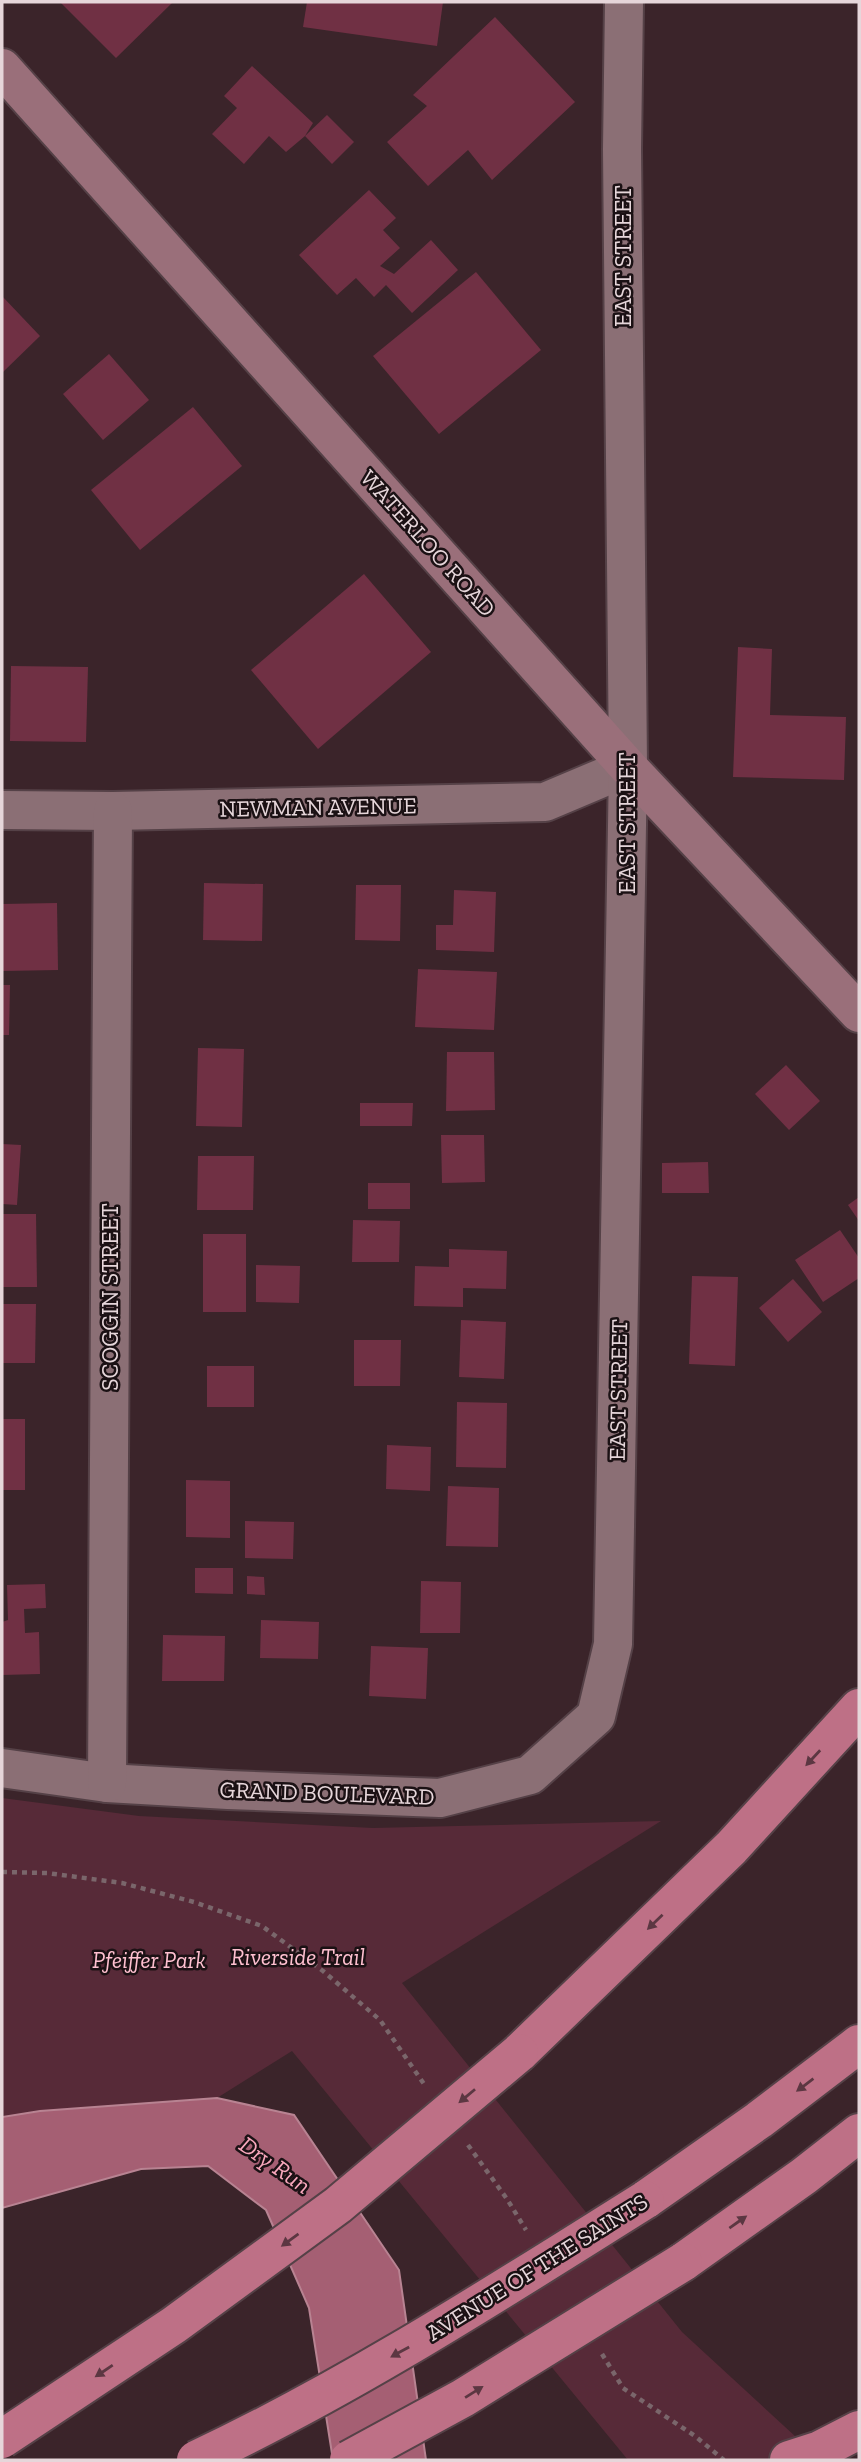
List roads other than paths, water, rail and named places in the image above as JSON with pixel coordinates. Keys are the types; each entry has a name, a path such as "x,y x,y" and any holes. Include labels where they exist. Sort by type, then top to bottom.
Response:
{"highway":[{"path":"2,2439 174,2325 338,2205 519,2053 731,1848 859,1708"},
{"name":"AVENUE OF THE SAINTS","path":"196,2460 267,2426 433,2333 645,2200 759,2120 859,2044"},
{"path":"349,2460 463,2398 683,2262 804,2176 859,2133"},
{"path":"805,2455 859,2430"}],"main road":[{"name":"WATERLOO ROAD","path":"2,68 628,766 859,1013"}],"street":[{"name":"EAST STREET","path":"613,1644 628,766 622,163 624,2"},
{"name":"NEWMAN AVENUE","path":"2,810 113,811 545,802 628,766"},
{"name":"SCOGGIN STREET","path":"107,1783 113,811"},
{"name":"GRAND BOULEVARD","path":"2,1768 107,1783 440,1798 530,1775 596,1716 613,1644"}],"water":[{"name":"Dry Run","path":"217,2098 294,2115 399,2270 426,2460 333,2460 309,2308 266,2210 208,2166 141,2169 2,2208 2,2117 40,2111"}],"park label":[{"name":"Riverside Trail","path":"298,1957"},
{"name":"Pfeiffer Park","path":"149,1960"}]}
